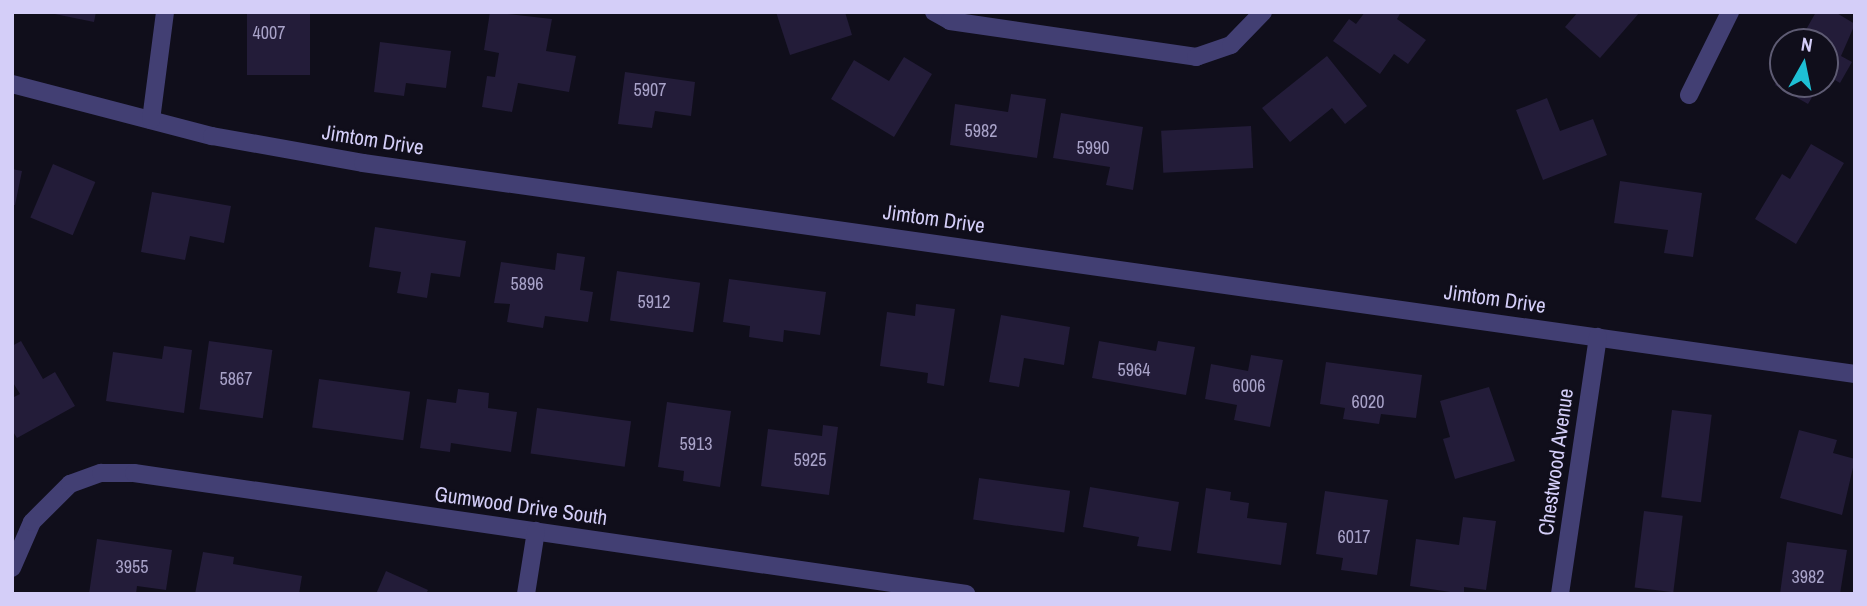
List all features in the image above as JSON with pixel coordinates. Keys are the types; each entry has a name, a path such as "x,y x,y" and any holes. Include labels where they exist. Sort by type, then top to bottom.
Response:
{"street":[{"path":"150,120 165,12"},
{"path":"934,12 950,21 1181,57 1212,53 1231,45 1263,12"},
{"path":"1689,95 1730,12"},
{"name":"Jimtom Drive","path":"12,83 212,136 363,163 1855,374"},
{"name":"Chestwood Avenue","path":"1560,594 1598,337"},
{"name":"Gumwood Drive South","path":"12,568 32,522 70,484 101,473 134,473 536,531 870,587 966,594"},
{"path":"526,594 536,531"}],"building":[{"path":"45,12 96,12 94,22"},
{"path":"247,12 310,12 310,75 247,75"},
{"path":"490,12 552,19 546,51 576,56 569,92 518,83 512,112 482,107 487,76 495,77 499,53 484,50"},
{"path":"776,12 845,12 852,35 790,55"},
{"path":"1365,12 1401,12 1397,19 1426,40 1408,64 1394,54 1380,74 1333,41 1349,19 1356,24"},
{"path":"1578,12 1640,12 1600,58 1565,27"},
{"path":"1816,12 1835,12 1855,24 1841,56 1852,62 1840,83 1839,28 1807,28"},
{"path":"380,42 451,51 446,88 406,83 404,96 374,92"},
{"path":"1327,56 1367,106 1345,124 1332,108 1290,142 1262,108"},
{"path":"904,57 932,74 894,137 831,99 854,60 889,81"},
{"path":"625,72 695,82 691,116 655,111 652,128 618,124"},
{"path":"1011,94 1046,99 1037,158 950,145 955,104 1008,112"},
{"path":"1547,98 1560,131 1593,119 1607,155 1543,180 1516,110"},
{"path":"1798,98 1812,98 1808,104"},
{"path":"1061,113 1143,127 1133,190 1106,185 1110,167 1053,158"},
{"path":"1251,126 1253,168 1163,173 1161,131"},
{"path":"1811,144 1844,163 1796,244 1755,219 1782,174 1790,179"},
{"path":"53,164 95,182 73,235 30,217"},
{"path":"12,169 22,171 15,205 12,205"},
{"path":"1620,181 1702,193 1693,257 1664,253 1668,230 1614,223"},
{"path":"152,192 231,206 224,243 190,236 185,260 141,252"},
{"path":"375,227 466,241 460,277 431,273 427,298 397,293 401,272 369,267"},
{"path":"557,253 585,257 580,290 593,292 588,322 545,316 543,328 507,322 510,304 494,303 501,262 555,270"},
{"path":"617,271 700,283 693,332 610,321"},
{"path":"729,279 826,292 820,335 784,330 783,342 749,337 750,326 723,322"},
{"path":"916,304 955,309 944,386 927,383 928,373 880,366 887,312 915,316"},
{"path":"1001,315 1070,327 1064,365 1024,358 1019,387 989,382"},
{"path":"21,341 43,379 55,372 75,406 17,438 12,430 12,398 20,394 12,381 12,346"},
{"path":"209,341 272,350 263,418 199,409"},
{"path":"1099,341 1156,351 1158,341 1195,347 1186,395 1092,378"},
{"path":"164,346 192,350 184,413 106,401 113,352 162,359"},
{"path":"1251,355 1283,360 1270,427 1234,420 1237,405 1205,399 1211,364 1248,371"},
{"path":"1326,362 1422,375 1416,418 1381,414 1379,424 1343,419 1345,408 1320,404"},
{"path":"319,379 410,392 403,440 312,428"},
{"path":"1489,387 1515,461 1455,479 1443,439 1450,437 1440,401"},
{"path":"458,389 489,393 488,408 517,412 511,452 451,443 450,452 420,448 427,399 456,403"},
{"path":"667,402 731,411 720,487 683,481 684,471 658,467"},
{"path":"537,408 631,421 625,467 531,454"},
{"path":"1672,410 1712,415 1701,502 1661,497"},
{"path":"823,425 838,427 829,495 761,486 768,429 822,436"},
{"path":"1799,430 1837,440 1833,453 1855,459 1842,515 1780,498"},
{"path":"979,478 1070,491 1064,532 973,520"},
{"path":"1090,487 1179,502 1171,551 1137,546 1139,537 1083,527"},
{"path":"1206,488 1231,492 1230,500 1249,503 1247,518 1287,523 1281,565 1197,553"},
{"path":"1325,491 1388,500 1377,575 1341,570 1343,558 1316,554"},
{"path":"1644,511 1683,516 1673,592 1635,587"},
{"path":"1463,517 1496,521 1486,590 1464,587 1464,594 1410,586 1416,539 1459,545"},
{"path":"97,539 172,550 166,590 137,586 136,594 89,594"},
{"path":"1787,542 1847,550 1840,594 1780,594"},
{"path":"203,552 234,557 233,564 302,576 299,594 195,594"},
{"path":"386,571 428,590 426,594 376,594"}]}
